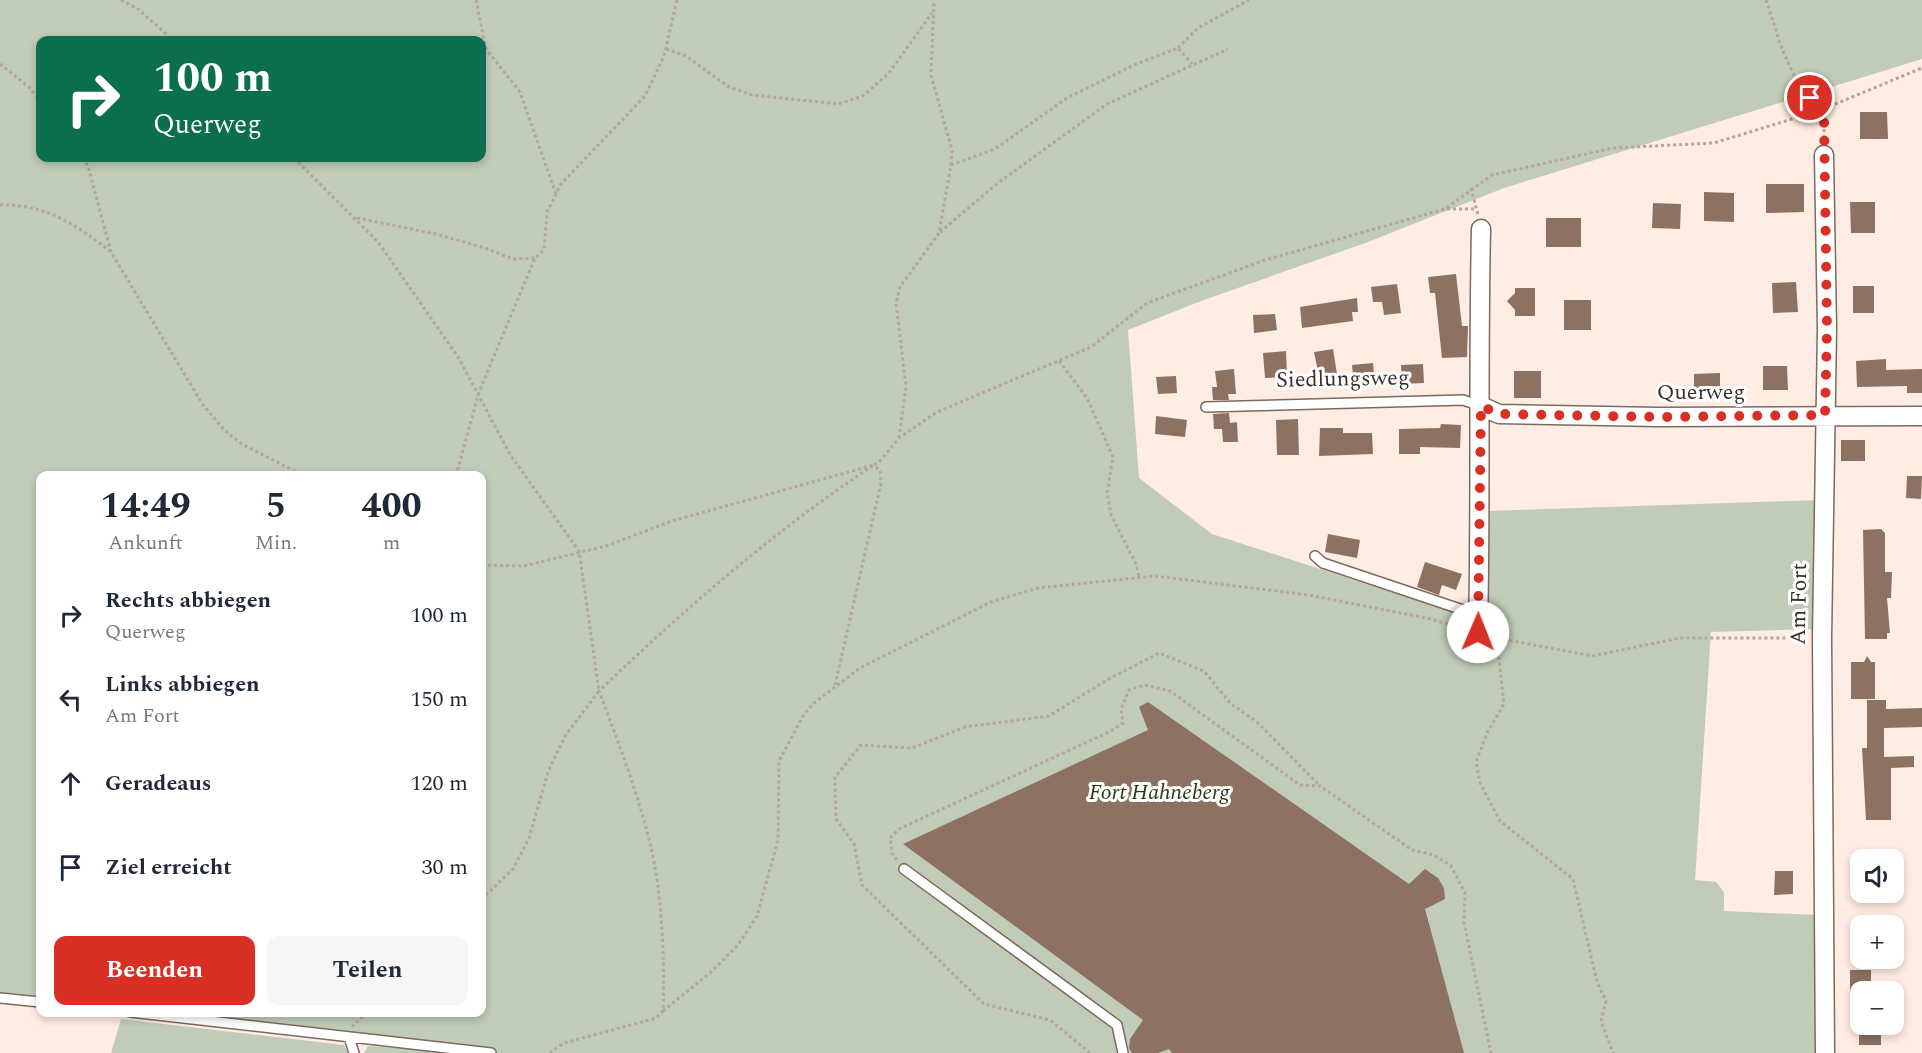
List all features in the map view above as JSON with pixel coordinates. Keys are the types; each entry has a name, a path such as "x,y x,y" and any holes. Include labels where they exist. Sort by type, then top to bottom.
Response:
{"street":[{"name":"Am Fort","path":"1824,155 1827,329 1822,638 1825,1053"},
{"path":"1478,624 1481,406 1480,229"},
{"name":"Querweg","path":"1481,406 1499,414 1658,417 1922,416"}],"lane":[{"name":"Siedlungsweg","path":"1206,407 1463,400 1481,406"},
{"path":"1315,556 1323,562 1478,624"},
{"path":"903,869 1117,1025 1123,1053"},
{"path":"0,998 36,1002"},
{"path":"174,1017 491,1053"},
{"path":"349,1037 354,1053"}],"path":[{"path":"121,0 138,9 168,36"},
{"path":"477,0 484,36"},
{"path":"457,471 479,392 535,258 544,250 546,212 561,184 645,96 666,49 677,0"},
{"path":"934,0 931,75 952,150 939,233"},
{"path":"951,165 995,149 1067,98 1134,64 1178,48 1198,28 1249,0"},
{"path":"1766,0 1782,49 1798,86 1821,110 1824,117 1824,155"},
{"path":"666,49 686,56 729,87 752,95 838,104 863,96 889,73 933,11"},
{"path":"486,48 520,92 556,194"},
{"path":"1178,48 1192,64"},
{"path":"899,438 906,386 896,303 900,287 939,233 998,183 1107,104 1228,49"},
{"path":"0,64 29,87 36,96"},
{"path":"1445,209 1492,175 1612,148 1714,143 1821,110 1922,68"},
{"path":"85,162 111,252 203,405 225,431 263,456 294,471"},
{"path":"298,162 378,242 459,357 479,392 492,424 511,456 579,551 599,691 630,771 651,845 661,928 663,1011"},
{"path":"486,895 513,869 529,838 548,772 565,736 599,691 662,632 814,504 880,461 899,438 937,412 1091,347 1147,303 1265,260 1445,209 1477,209 1471,188"},
{"path":"0,205 26,204 64,219 111,252"},
{"path":"355,218 436,234 485,248 513,259 535,258"},
{"path":"1059,361 1087,398 1113,457 1107,493 1111,515 1136,564 1139,577"},
{"path":"486,565 524,566 606,546 672,521 874,465"},
{"path":"835,686 880,483 880,471 874,465"},
{"path":"549,1053 564,1043 656,1018 711,972 738,945 757,916 778,840 778,761 804,714 835,686 885,654 990,602 1038,588 1155,576 1309,596 1431,619 1478,624 1497,639 1592,656 1680,638 1822,638"},
{"path":"1497,639 1504,704 1487,733 1476,762 1480,783 1500,821 1573,879 1597,982 1606,1001 1601,1021 1613,1053"},
{"path":"1090,1053 1050,1020 984,1004 862,885 854,844 836,819 835,777 861,745 912,748 965,727 1049,716 1107,680 1159,653 1204,671 1232,704 1257,723 1320,786 1412,850 1434,855 1451,866 1465,893 1464,922 1491,1053"},
{"path":"903,869 892,853 890,838 899,829 1111,732 1123,723 1121,709 1129,690 1145,685 1170,691 1300,785 1320,786"},
{"path":"349,1037 353,1025 365,1017"}],"green space":[{"path":"0,0 1922,0 1922,59 1504,188 1368,242 1201,301 1128,330 1139,478 1212,534 1483,622 1489,511 1820,500 1816,629 1711,632 1695,880 1716,882 1724,892 1724,911 1817,915 1818,1053 496,1053 338,1030 218,1017 486,1017 486,471 36,471 36,996 0,992"},
{"path":"121,1019 344,1045 348,1053 111,1053"},
{"path":"368,1046 466,1053 364,1053"}],"building":[{"path":"1860,112 1887,112 1888,139 1860,139"},
{"path":"1766,184 1804,184 1804,212 1766,213"},
{"path":"1704,192 1734,193 1734,222 1704,221"},
{"path":"1850,202 1875,202 1875,233 1851,233"},
{"path":"1653,203 1681,204 1680,229 1652,228"},
{"path":"1546,218 1581,218 1581,247 1546,247"},
{"path":"1456,274 1462,326 1468,326 1467,357 1442,358 1435,293 1430,293 1428,277"},
{"path":"1796,282 1798,312 1773,313 1772,283"},
{"path":"1397,284 1401,313 1384,315 1382,302 1373,302 1371,287"},
{"path":"1853,286 1874,286 1874,313 1853,313"},
{"path":"1515,288 1535,288 1535,316 1515,316 1515,310 1507,301 1515,293"},
{"path":"1357,298 1358,312 1352,312 1353,321 1302,328 1300,307"},
{"path":"1564,300 1591,300 1591,330 1564,330"},
{"path":"1275,314 1277,330 1254,333 1253,315"},
{"path":"1333,349 1337,374 1319,377 1314,352"},
{"path":"1286,351 1287,377 1265,378 1263,353"},
{"path":"1886,359 1886,370 1922,369 1922,393 1907,393 1907,386 1857,387 1856,361"},
{"path":"1373,363 1375,384 1354,386 1352,365"},
{"path":"1423,364 1424,383 1402,384 1401,365"},
{"path":"1763,366 1787,366 1788,390 1763,390"},
{"path":"1234,369 1236,394 1228,394 1229,400 1213,400 1212,387 1217,387 1215,371"},
{"path":"1514,371 1541,371 1541,398 1514,398"},
{"path":"1720,373 1720,391 1694,391 1694,374"},
{"path":"1176,376 1177,393 1158,394 1156,377"},
{"path":"1229,413 1230,423 1237,422 1238,442 1223,442 1222,429 1214,429 1213,414"},
{"path":"1156,416 1187,420 1185,437 1155,434"},
{"path":"1298,419 1299,455 1277,455 1276,420"},
{"path":"1441,424 1461,425 1460,448 1420,447 1420,454 1399,454 1399,429 1440,428"},
{"path":"1320,428 1343,428 1343,433 1372,433 1373,454 1319,456"},
{"path":"1841,440 1865,440 1865,461 1841,461"},
{"path":"1907,476 1922,476 1921,499 1906,498"},
{"path":"1881,529 1885,533 1885,572 1892,572 1891,598 1887,598 1890,633 1887,633 1887,639 1865,639 1863,530"},
{"path":"1328,534 1360,540 1357,558 1325,552"},
{"path":"1425,562 1462,574 1456,590 1442,585 1439,595 1417,587"},
{"path":"1867,656 1871,662 1875,662 1875,699 1851,699 1851,662 1864,662"},
{"path":"1867,700 1886,700 1886,709 1922,708 1922,727 1884,728 1884,757 1914,756 1914,767 1891,768 1891,820 1866,820 1862,748 1867,748"},
{"name":"Fort Hahneberg","path":"1148,702 1409,884 1425,869 1438,878 1444,888 1445,899 1425,909 1464,1053 1172,1053 1169,1049 1158,1053 1132,1053 1129,1048 1130,1039 1143,1020 903,844 1148,730 1139,707"},
{"path":"1775,871 1793,871 1793,894 1774,895"},
{"path":"1850,970 1871,970 1871,981 1850,981"},
{"path":"1859,1035 1881,1035 1881,1045 1859,1045"}],"route":[{"path":"1478,632 1481,406 1499,414 1658,417 1825,415 1827,329 1824,117 1810,98"}]}
